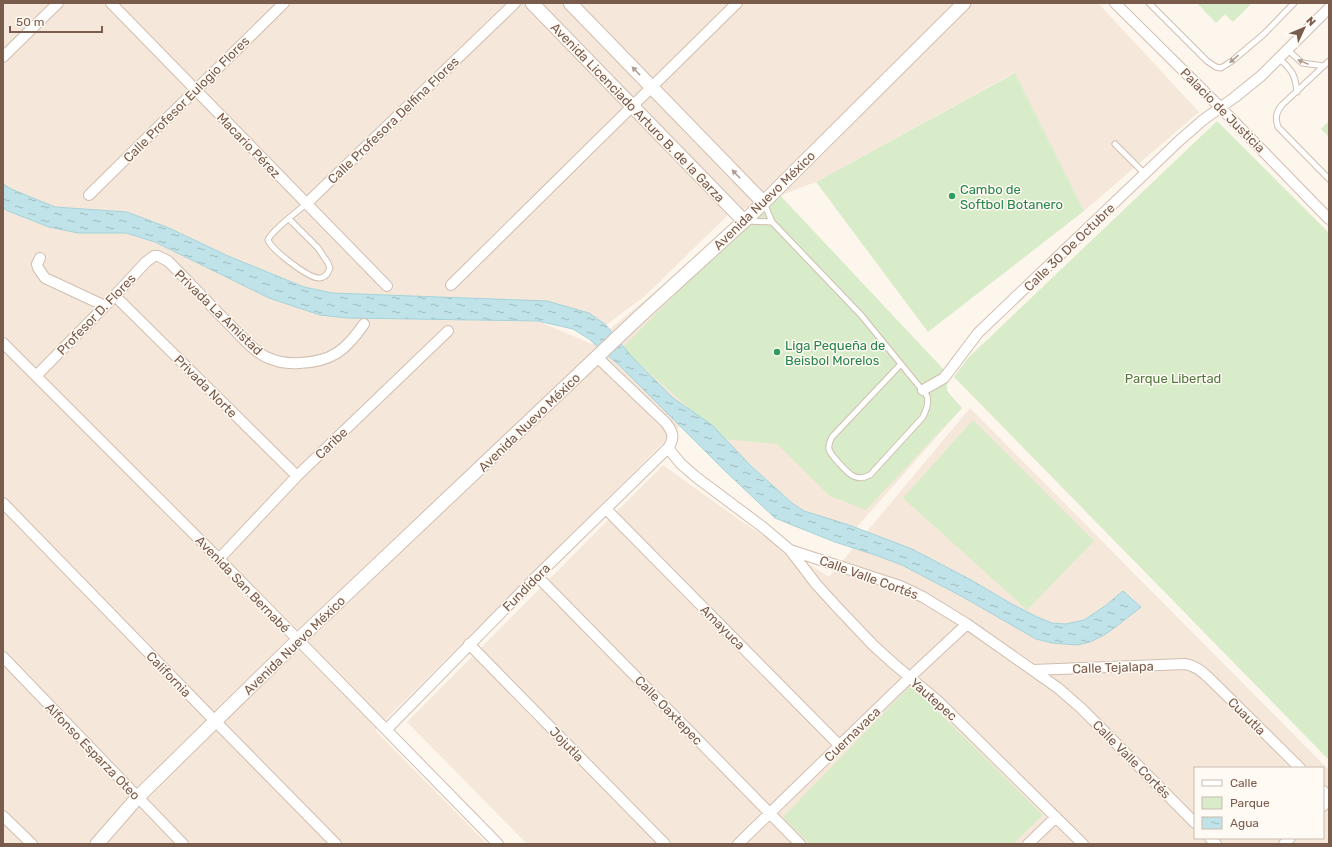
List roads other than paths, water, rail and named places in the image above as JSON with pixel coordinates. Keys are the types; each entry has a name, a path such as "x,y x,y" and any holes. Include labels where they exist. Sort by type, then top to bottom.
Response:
{"street":[{"path":"3,57 58,3"},
{"name":"Macario Pérez","path":"111,3 194,90 387,286"},
{"name":"Calle Profesor Eulogio Flores","path":"89,195 284,3"},
{"name":"Calle Profesora Delfina Flores","path":"306,204 514,3"},
{"name":"Avenida Licenciado Arturo B. de la Garza","path":"532,3 744,221"},
{"name":"Avenida Licenciado Arturo B. de la Garza","path":"570,3 763,202"},
{"path":"451,286 737,3"},
{"name":"Avenida Nuevo México","path":"97,844 138,797 298,640 744,221 964,3"},
{"name":"Palacio de Justicia","path":"1115,3 1220,107 1329,219"},
{"name":"Calle 30 De Octubre","path":"923,390 944,378 978,333 1186,135 1203,120 1261,76 1329,8"},
{"name":"Profesor D. Flores","path":"36,376 115,296 146,262 154,256 158,256"},
{"name":"Privada La Amistad","path":"158,256 168,261 250,345 258,352 272,360 292,363 314,363 324,360 331,357 346,346 364,324"},
{"path":"40,258 37,264 38,268 45,278 105,306"},
{"name":"Privada Norte","path":"115,296 297,476"},
{"name":"Caribe","path":"219,559 297,476 448,331"},
{"name":"Avenida San Bernabé","path":"3,343 219,559 498,844"},
{"path":"599,356 670,428 673,439 668,448"},
{"name":"Fundidora","path":"386,729 537,576 668,448"},
{"name":"Calle Valle Cortés","path":"668,448 681,464 696,478 790,550 900,586 923,597 967,624 1033,670 1058,688 1081,708 1194,822"},
{"name":"California","path":"3,503 336,844"},
{"name":"Amayuca","path":"606,509 840,746"},
{"name":"Yautepec","path":"790,550 816,584 873,644 909,678 938,701 1083,844"},
{"name":"Calle Oaxtepec","path":"537,576 800,844"},
{"name":"Cuernavaca","path":"738,844 909,678 967,624"},
{"name":"Jojutla","path":"470,644 666,844"},
{"name":"Alfonso Esparza Oteo","path":"3,657 184,844"},
{"name":"Calle Tejalapa","path":"1033,670 1185,664 1193,666"},
{"name":"Cuautla","path":"1193,666 1200,669 1299,767"},
{"path":"3,816 32,844"},
{"path":"1028,844 1056,817"}],"lane":[{"path":"1149,3 1207,61 1216,67 1221,68 1232,61 1264,34 1294,3"},
{"path":"1288,50 1302,63 1324,66"},
{"path":"1279,58 1293,73 1297,92"},
{"path":"1329,61 1278,109 1276,120 1278,127 1329,179"},
{"path":"1115,144 1145,174"},
{"path":"763,202 772,222 862,315 923,390 928,400 923,417 870,475 864,478 859,478 848,473 830,453 828,448 832,437 901,364"},
{"name":"Calle Profesora Delfina Flores","path":"289,219 324,256 330,268 327,275 321,278 315,278 291,263 271,245 268,240 270,236 289,219 306,204"},
{"path":"744,221 772,222"}],"water":[{"path":"3,184 11,189 55,207 127,212 169,228 228,256 304,287 332,293 547,301 589,313 606,325 631,356 673,398 712,425 751,466 792,503 804,511 849,525 912,549 971,580 1010,603 1052,623 1066,624 1084,620 1105,606 1123,591 1141,607 1104,635 1090,642 1077,645 1052,643 1036,639 963,597 902,565 835,542 775,518 723,469 620,366 589,339 573,329 538,321 347,318 320,315 269,298 155,242 126,233 78,233 49,227 8,211 3,208"}],"place":[{"name":"Cambo de Softbol Botanero","path":"952,196"},
{"name":"Liga Pequeña de Beisbol Morelos","path":"777,352"}],"park label":[{"name":"Parque Libertad","path":"1173,378"}]}
